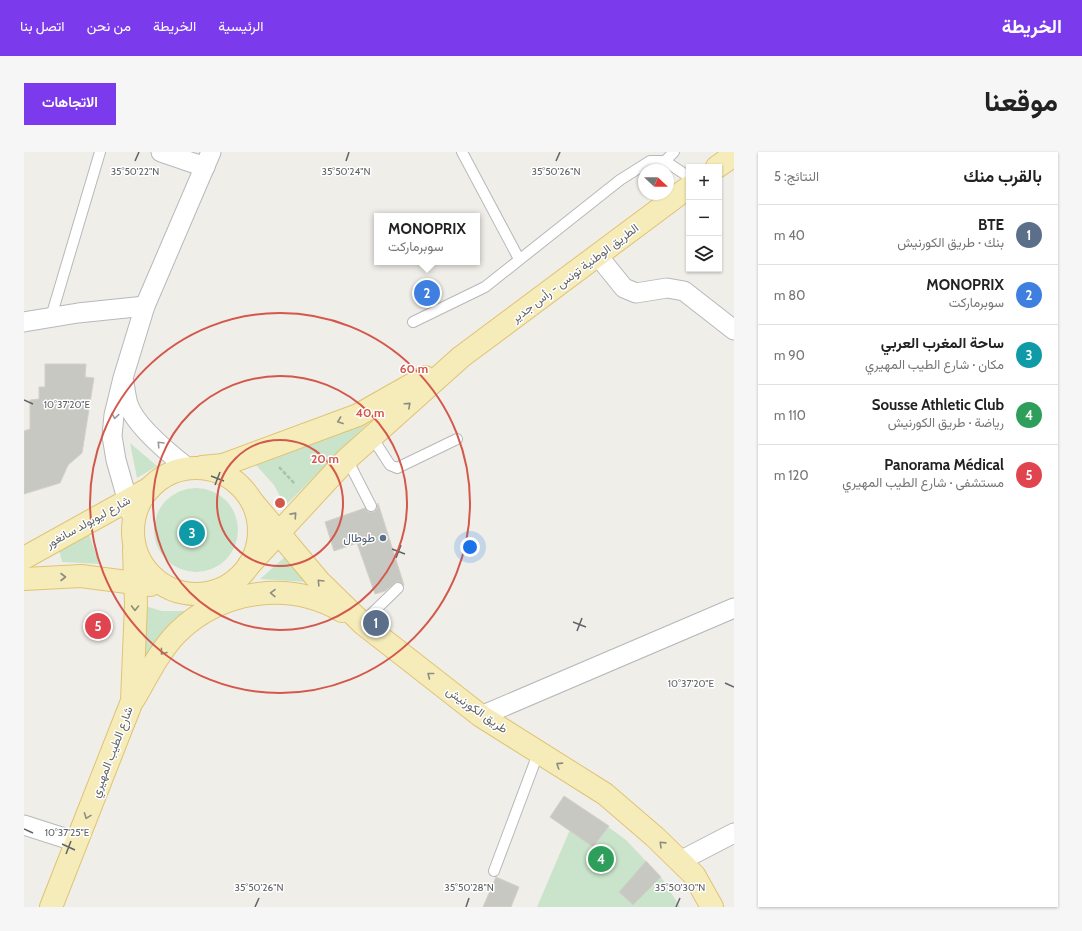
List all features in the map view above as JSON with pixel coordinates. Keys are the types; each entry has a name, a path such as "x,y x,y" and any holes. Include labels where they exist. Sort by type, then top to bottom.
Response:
{"main road":[{"path":"721,164 734,155"},
{"name":"الطريق الوطنية تونس - رأس جدير","path":"249,564 347,458 461,357 686,189"},
{"name":"الطريق الوطنية تونس - رأس جدير","path":"192,469 223,465 358,415 461,357"},
{"path":"24,579 81,576 167,587 182,593 197,594 212,592 227,586 240,577 249,564 256,550 259,535 257,516 251,500 240,486 227,476 211,470 192,469 167,476 153,486 142,500 134,532 140,559 150,574 167,587"},
{"name":"شارع ليوبولد سانغور","path":"24,558 153,486"},
{"name":"طريق الكورنيش","path":"251,500 319,581 362,623 481,716 539,751 605,794 694,874 712,907"},
{"name":"شارع الطيب المهيري","path":"51,907 132,701 135,583 134,532"},
{"path":"132,701 156,662 178,633 199,616 239,597 260,593 301,594 336,607 362,623"}],"street":[{"path":"134,532 128,501 116,460 112,436 114,415 123,378 145,306 208,159 161,152"},
{"path":"598,256 624,288 636,293 667,288 684,291 734,330"},
{"path":"24,322 78,312 145,306"},
{"path":"123,378 128,405 144,428 164,449 192,469"},
{"path":"481,716 734,608"},
{"path":"24,825 77,842"},
{"path":"680,861 734,833"}],"lane":[{"path":"51,317 100,152"},
{"path":"462,152 519,259"},
{"path":"666,161 673,152"},
{"path":"413,322 484,287 620,180 650,161 666,161 686,175"},
{"path":"372,437 390,465 397,468 457,439"},
{"path":"347,458 371,506"},
{"path":"362,623 398,588"},
{"path":"494,872 539,751"}],"path":[{"path":"261,450 309,498"}],"green space":[{"path":"369,422 285,506 274,485 256,465"},
{"path":"130,443 157,466 137,478"},
{"path":"196,488 212,491 219,495 231,507 235,514 238,530 235,546 231,553 219,565 212,569 196,572 180,569 173,565 161,553 157,546 154,530 157,514 161,507 173,495 180,491"},
{"path":"89,535 100,564 62,562 59,550"},
{"path":"285,557 307,582 260,579"},
{"path":"145,606 162,611 187,611 173,622 162,634 143,663"},
{"path":"585,810 626,840 661,877 680,907 537,907 569,832"}],"building":[{"path":"45,364 86,364 85,377 94,378 82,453 68,465 60,483 24,494 24,431 30,429 30,400 39,399 39,387 45,387"},
{"path":"378,503 404,585 400,582 396,582 385,591 375,594 357,543 334,551 325,522 365,508 368,512 374,512 377,509"},
{"path":"564,796 609,826 593,847 550,817"},
{"path":"646,861 661,877 633,905 619,892"},
{"path":"496,877 519,887 511,907 483,907"}],"place":[{"name":"MONOPRIX","path":"427,293"},
{"name":"ساحة المغرب العربي","path":"192,533"},
{"name":"طوطال","path":"383,538"},
{"name":"BTE","path":"376,623"},
{"name":"Panorama Médical","path":"98,626"},
{"name":"Sousse Athletic Club","path":"601,859"}]}
